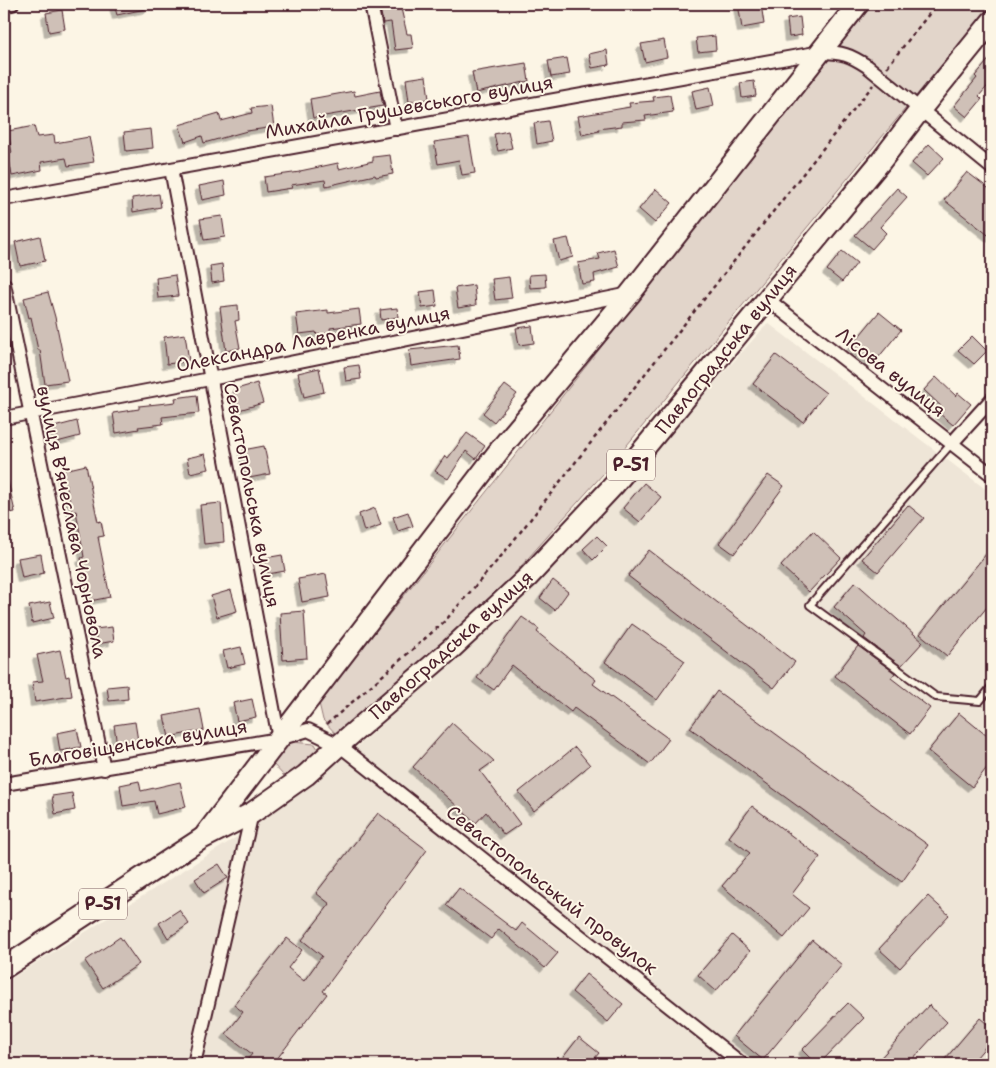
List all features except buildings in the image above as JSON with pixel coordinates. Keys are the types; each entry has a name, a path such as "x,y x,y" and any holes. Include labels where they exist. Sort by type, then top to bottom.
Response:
{"main road":[{"name":"Павлоградська вулиця","path":"201,840 502,447 630,294 858,4"},
{"name":"Павлоградська вулиця","path":"4,968 201,840 252,813 306,775 451,649 528,577 614,485 881,162 920,110 992,21"}],"street":[{"path":"4,5 12,4"},
{"path":"371,4 396,129"},
{"name":"Михайла Грушевського вулиця","path":"4,199 821,52 840,52 854,58 992,168"},
{"name":"Севастопольська вулиця","path":"170,169 279,739"},
{"name":"вулиця В’ячеслава Чорновола","path":"4,284 104,769"},
{"name":"Олександра Лавренка вулиця","path":"4,418 210,379 630,294"},
{"name":"Лісова вулиця","path":"767,300 992,475"},
{"path":"952,443 992,399"},
{"name":"Благовіщенська вулиця","path":"4,784 279,739 308,730 340,745"},
{"name":"Севастопольський провулок","path":"340,745 742,1064"},
{"path":"194,1064 252,813"}],"lane":[{"path":"952,443 810,605 936,697 980,701 992,686"}],"path":[{"path":"326,724 445,621 503,554 938,4"}],"shaded area":[{"path":"873,4 992,4 603,474 465,629 337,735 323,720 319,703"},
{"path":"768,323 992,494 992,1064 4,1064 4,983 248,830 350,753 514,607"},
{"path":"291,742 315,744 319,751 295,772 284,776 273,764 276,752"}]}
